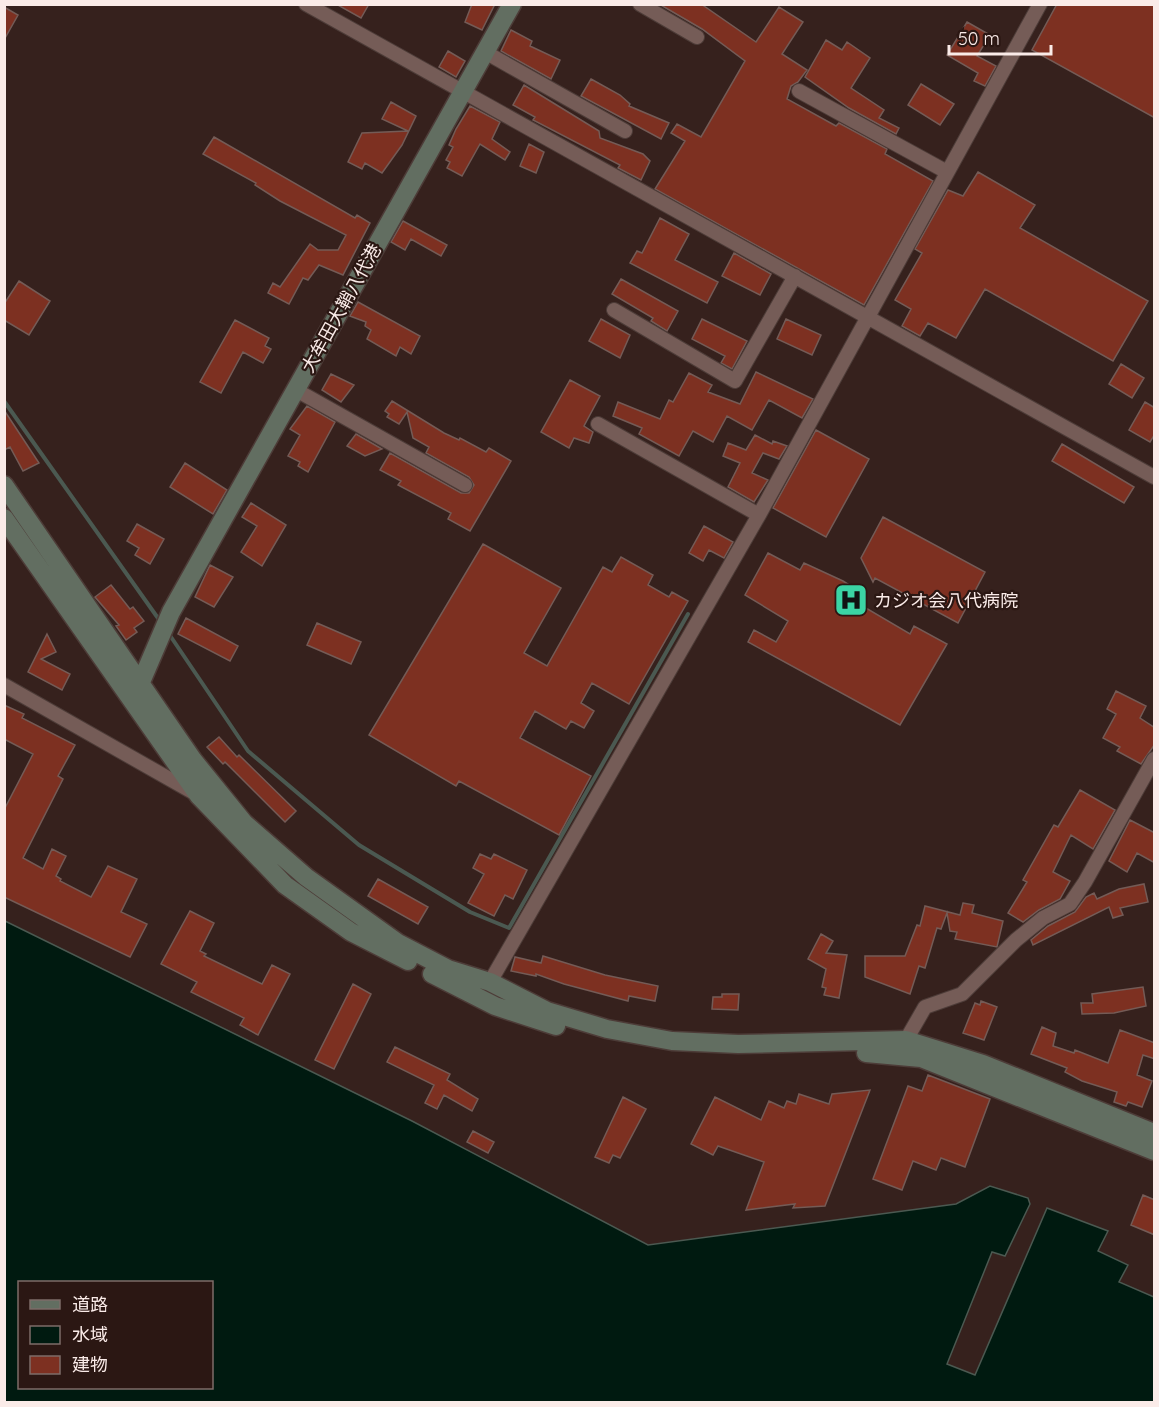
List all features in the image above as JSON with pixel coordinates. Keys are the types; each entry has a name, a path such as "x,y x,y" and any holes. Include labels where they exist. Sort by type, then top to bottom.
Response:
{"street":[{"path":"306,4 1155,477"},
{"name":"大牟田大鞘八代港","path":"141,682 171,612 512,4"},
{"path":"640,4 697,37"},
{"path":"490,982 759,515 1040,4"},
{"path":"485,52 625,131"},
{"path":"799,91 947,172"},
{"path":"614,310 735,381 795,276"},
{"path":"296,390 465,485"},
{"path":"598,424 759,515"},
{"path":"4,485 193,759 244,823"},
{"path":"4,518 199,796 285,885 351,932 495,1006 578,1033 652,1047 746,1053 882,1053 921,1058 1155,1151"},
{"path":"4,685 244,823 306,877 398,943 448,969 490,982 547,1011 608,1029 672,1041 738,1044 906,1040 983,1064 1155,1133"},
{"path":"906,1040 925,1007 962,994 1016,940 1043,918 1070,904 1085,882 1155,759"}],"water":[{"path":"5,921 412,1121 648,1245 956,1204 990,1186 1028,1198 1030,1204 1005,1256 992,1252 947,1364 975,1375 1047,1208 1108,1231 1098,1251 1128,1265 1119,1282 1154,1297 1154,1402 5,1402"}],"building":[{"path":"336,4 369,4 361,18"},
{"path":"472,4 495,4 482,30 465,22"},
{"path":"659,4 701,4 756,42 779,7 803,22 782,54 807,70 798,82 791,86 787,99 836,126 839,123 887,149 885,154 933,181 864,305 655,189 685,141 671,133 677,124 701,137 745,61 702,29"},
{"path":"1057,4 1155,4 1155,118 1032,50"},
{"path":"4,7 18,15 4,40"},
{"path":"967,22 990,35 977,56 996,66 985,86 974,81 978,73 947,55"},
{"path":"511,30 532,41 530,46 560,60 551,79 501,51"},
{"path":"826,40 842,50 847,42 870,58 851,88 884,110 879,118 899,128 896,134 849,108 805,77"},
{"path":"448,51 465,61 456,77 439,67"},
{"path":"591,79 620,95 630,104 629,106 669,123 661,139 581,96"},
{"path":"921,84 954,104 940,125 908,105"},
{"path":"524,85 599,131 600,138 643,154 650,161 641,180 618,168 620,165 533,120 535,117 513,105"},
{"path":"391,102 416,116 402,145 382,173 365,163 362,169 348,162 362,133 408,131 382,119"},
{"path":"470,106 500,122 492,139 510,152 505,160 480,144 462,176 447,168 450,162 446,160 453,147 449,145 456,129"},
{"path":"214,137 355,218 357,215 370,223 343,275 319,265 308,280 303,278 289,304 268,293 273,283 280,287 310,244 318,250 338,250 346,235 280,201 255,185 256,183 203,154"},
{"path":"529,144 544,152 536,173 520,166"},
{"path":"978,172 1035,205 1020,228 1148,301 1113,361 985,289 956,338 928,323 920,336 902,326 911,309 895,300 922,253 915,249 948,190 963,196"},
{"path":"660,218 689,234 675,260 718,282 707,303 630,263 637,251 642,253"},
{"path":"403,221 447,245 441,256 411,239 405,250 391,242"},
{"path":"734,253 771,274 760,295 722,276"},
{"path":"621,279 678,311 667,331 651,321 653,318 612,294"},
{"path":"19,281 50,301 29,335 4,320 4,304"},
{"path":"358,302 420,336 411,354 400,347 396,356 367,339 371,330 365,326 366,322 350,316"},
{"path":"601,319 630,335 620,358 589,341"},
{"path":"702,319 747,341 732,369 721,363 725,356 692,339"},
{"path":"786,319 821,335 812,355 777,339"},
{"path":"235,320 269,338 265,346 271,349 263,363 243,352 221,393 200,382"},
{"path":"1121,364 1144,378 1132,398 1109,384"},
{"path":"756,372 813,399 802,418 769,400 752,430 727,416 713,442 693,431 679,456 639,434 642,428 613,416 618,402 660,419 669,400 673,402 689,373 712,385 708,392 740,404"},
{"path":"331,374 354,385 341,402 322,390"},
{"path":"570,380 600,396 584,426 593,432 589,443 574,438 569,448 541,432"},
{"path":"392,401 444,433 459,440 460,438 486,452 489,448 511,461 470,531 448,519 451,513 398,485 401,481 380,470 390,453 461,493 469,493 474,485 469,477 426,453 429,447 413,438 407,412 399,424 387,417 389,414 385,411"},
{"path":"1145,402 1155,408 1155,434 1150,442 1129,430"},
{"path":"307,406 335,422 308,472 298,466 300,462 288,456 300,435 290,429"},
{"path":"4,410 39,463 23,471 10,447 4,450"},
{"path":"816,430 869,459 826,537 773,508"},
{"path":"356,434 382,449 365,456 347,446"},
{"path":"755,435 772,444 773,441 787,446 779,459 763,453 752,473 768,480 754,502 728,487 740,463 723,456 728,443 746,450"},
{"path":"1062,444 1134,487 1124,503 1052,461"},
{"path":"185,463 227,490 213,514 170,487"},
{"path":"251,503 286,525 262,566 241,552 257,526 242,517"},
{"path":"883,517 985,572 958,623 875,578 873,582 861,558"},
{"path":"137,524 164,539 150,564 135,555 139,548 127,541"},
{"path":"704,526 733,542 724,558 709,550 703,561 689,553"},
{"path":"483,544 561,588 524,653 547,666 603,567 612,572 621,557 653,575 648,585 669,597 672,592 688,601 629,704 592,683 581,703 594,711 584,728 571,721 566,729 535,711 520,738 591,776 559,835 459,781 456,786 369,735"},
{"path":"768,553 800,570 804,563 843,581 865,595 859,604 910,634 914,626 947,644 900,725 748,642 754,630 776,642 788,621 745,595"},
{"path":"210,565 233,577 214,607 195,597"},
{"path":"111,585 130,609 133,607 144,621 134,628 137,632 126,640 116,626 119,625 95,597"},
{"path":"186,618 238,646 230,661 178,634"},
{"path":"317,623 361,642 351,664 307,645"},
{"path":"47,634 56,652 41,659 70,674 62,690 28,672"},
{"path":"1116,691 1146,706 1140,718 1155,728 1155,744 1141,764 1117,751 1120,747 1103,738 1116,714 1107,709"},
{"path":"4,705 24,714 22,718 75,745 58,776 63,779 23,858 43,869 52,849 66,856 56,876 61,879 60,881 91,897 108,866 137,879 121,912 147,924 130,957 4,897 4,810 33,754 4,739"},
{"path":"219,737 237,757 239,755 296,811 285,822 207,747"},
{"path":"1080,790 1115,810 1093,849 1071,835 1053,872 1070,881 1060,899 1023,922 1008,913 1027,882 1023,880 1054,825 1058,827"},
{"path":"1130,820 1155,833 1155,863 1137,853 1127,872 1109,861"},
{"path":"480,854 491,859 494,854 527,870 513,899 505,895 494,916 468,903 484,874 473,868"},
{"path":"378,879 428,907 418,924 368,896"},
{"path":"1144,884 1148,902 1120,908 1123,915 1113,918 1109,907 1033,945 1031,940 1048,926 1075,912 1086,897 1094,893 1097,899 1119,889"},
{"path":"963,903 974,905 972,913 1003,921 997,947 955,939 957,932 950,931 947,913 941,929 937,928 925,968 919,966 910,994 865,977 865,956 905,956 917,925 920,926 925,906 960,915"},
{"path":"190,911 214,923 200,951 206,954 204,956 262,984 272,965 290,974 258,1035 240,1025 244,1018 191,992 197,982 161,964"},
{"path":"821,934 833,941 826,953 847,955 839,998 824,995 826,988 822,987 826,969 808,959"},
{"path":"543,956 605,975 658,986 655,1001 629,996 628,1001 536,974 536,976 511,971 515,957 541,963"},
{"path":"353,984 371,994 334,1069 315,1060"},
{"path":"1143,987 1146,1006 1114,1013 1082,1014 1081,1003 1093,1003 1092,994"},
{"path":"722,994 739,994 738,1010 712,1009 713,997 722,997"},
{"path":"981,1001 997,1007 984,1040 963,1033 975,1003 980,1005"},
{"path":"1042,1027 1056,1033 1053,1046 1074,1053 1075,1050 1108,1063 1120,1030 1155,1043 1155,1059 1143,1055 1137,1075 1152,1081 1142,1107 1128,1102 1126,1106 1114,1102 1117,1092 1082,1081 1065,1072 1067,1068 1031,1054"},
{"path":"395,1047 450,1074 447,1080 478,1099 472,1111 444,1095 437,1109 425,1103 434,1085 387,1062"},
{"path":"928,1075 990,1099 965,1167 941,1158 936,1170 913,1161 902,1190 873,1179 908,1086 922,1091"},
{"path":"870,1090 825,1206 793,1208 795,1204 746,1210 764,1162 718,1146 713,1155 691,1144 715,1097 761,1120 769,1101 784,1108 787,1101 796,1104 799,1094 829,1104 832,1094"},
{"path":"623,1097 646,1109 620,1158 613,1155 609,1163 595,1157"},
{"path":"473,1131 494,1142 488,1153 467,1142"},
{"path":"1143,1195 1155,1200 1155,1235 1131,1225"}],"waterway":[{"path":"4,401 160,621"},
{"path":"169,634 248,751 359,845 470,912 509,928 688,614"}],"place":[{"name":"カジオ会八代病院","path":"851,600"}]}
